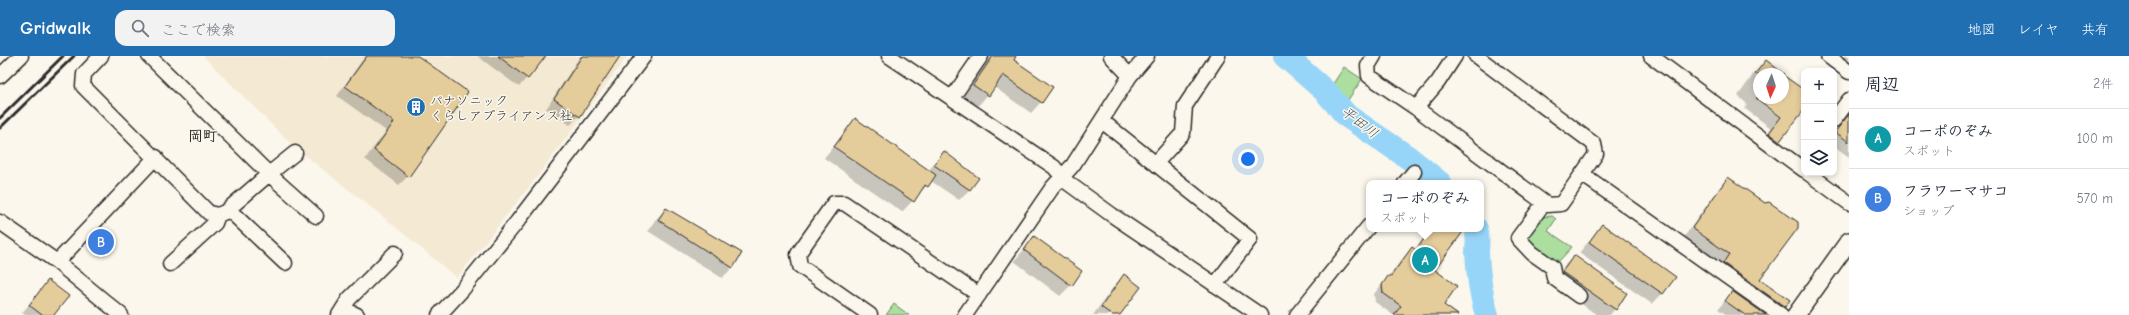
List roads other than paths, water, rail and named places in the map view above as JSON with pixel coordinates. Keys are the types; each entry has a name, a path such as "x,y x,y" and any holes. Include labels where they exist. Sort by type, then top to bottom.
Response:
{"main road":[{"path":"1796,315 1849,241"}],"street":[{"path":"0,76 21,56"},
{"path":"101,56 84,74 83,86 156,157 210,213 224,212 285,264"},
{"path":"149,56 269,174 316,216"},
{"path":"439,315 517,222 644,56"},
{"path":"889,56 905,60 952,98 1054,167 1068,183 1112,215 1260,315"},
{"path":"952,98 981,56"},
{"path":"1111,56 1130,76"},
{"path":"965,315 1052,188 1073,165 1130,76 1147,56"},
{"path":"1156,163 1183,133 1185,106 1218,56"},
{"path":"1374,56 1368,66 1369,76 1416,108 1544,203 1547,205 1561,204 1596,154 1594,144 1476,56"},
{"path":"1416,108 1438,82 1455,56"},
{"path":"1652,56 1801,166"},
{"path":"1828,56 1849,72"},
{"path":"1837,116 1849,100"},
{"path":"1102,121 1250,239 1215,285"},
{"path":"170,264 215,223 224,212 295,153"},
{"path":"57,262 156,157"},
{"path":"1407,180 1414,172"},
{"path":"1582,174 1781,315"},
{"path":"1814,176 1849,203"},
{"path":"870,315 800,266 798,254 834,204 844,203 979,295"},
{"path":"1544,203 1518,238 1532,253 1552,267 1554,278 1579,296"},
{"path":"0,222 57,262 122,315"},
{"path":"1297,315 1366,230"},
{"path":"357,315 341,312 349,299 395,253"}],"waterway":[{"name":"平田川","path":"1285,56 1325,91 1347,116 1409,158 1436,180"},
{"name":"平田川","path":"1477,232 1479,276 1487,315"}],"railway":[{"path":"0,118 63,56"},
{"path":"0,128 74,56"}],"place":[{"name":"パナソニック くらしアプライアンス社","path":"416,107"},
{"name":"フラワーマサコ","path":"101,242"},
{"name":"コーポのぞみ","path":"1425,260"}],"district":[{"name":"岡町","path":"203,136"}]}
